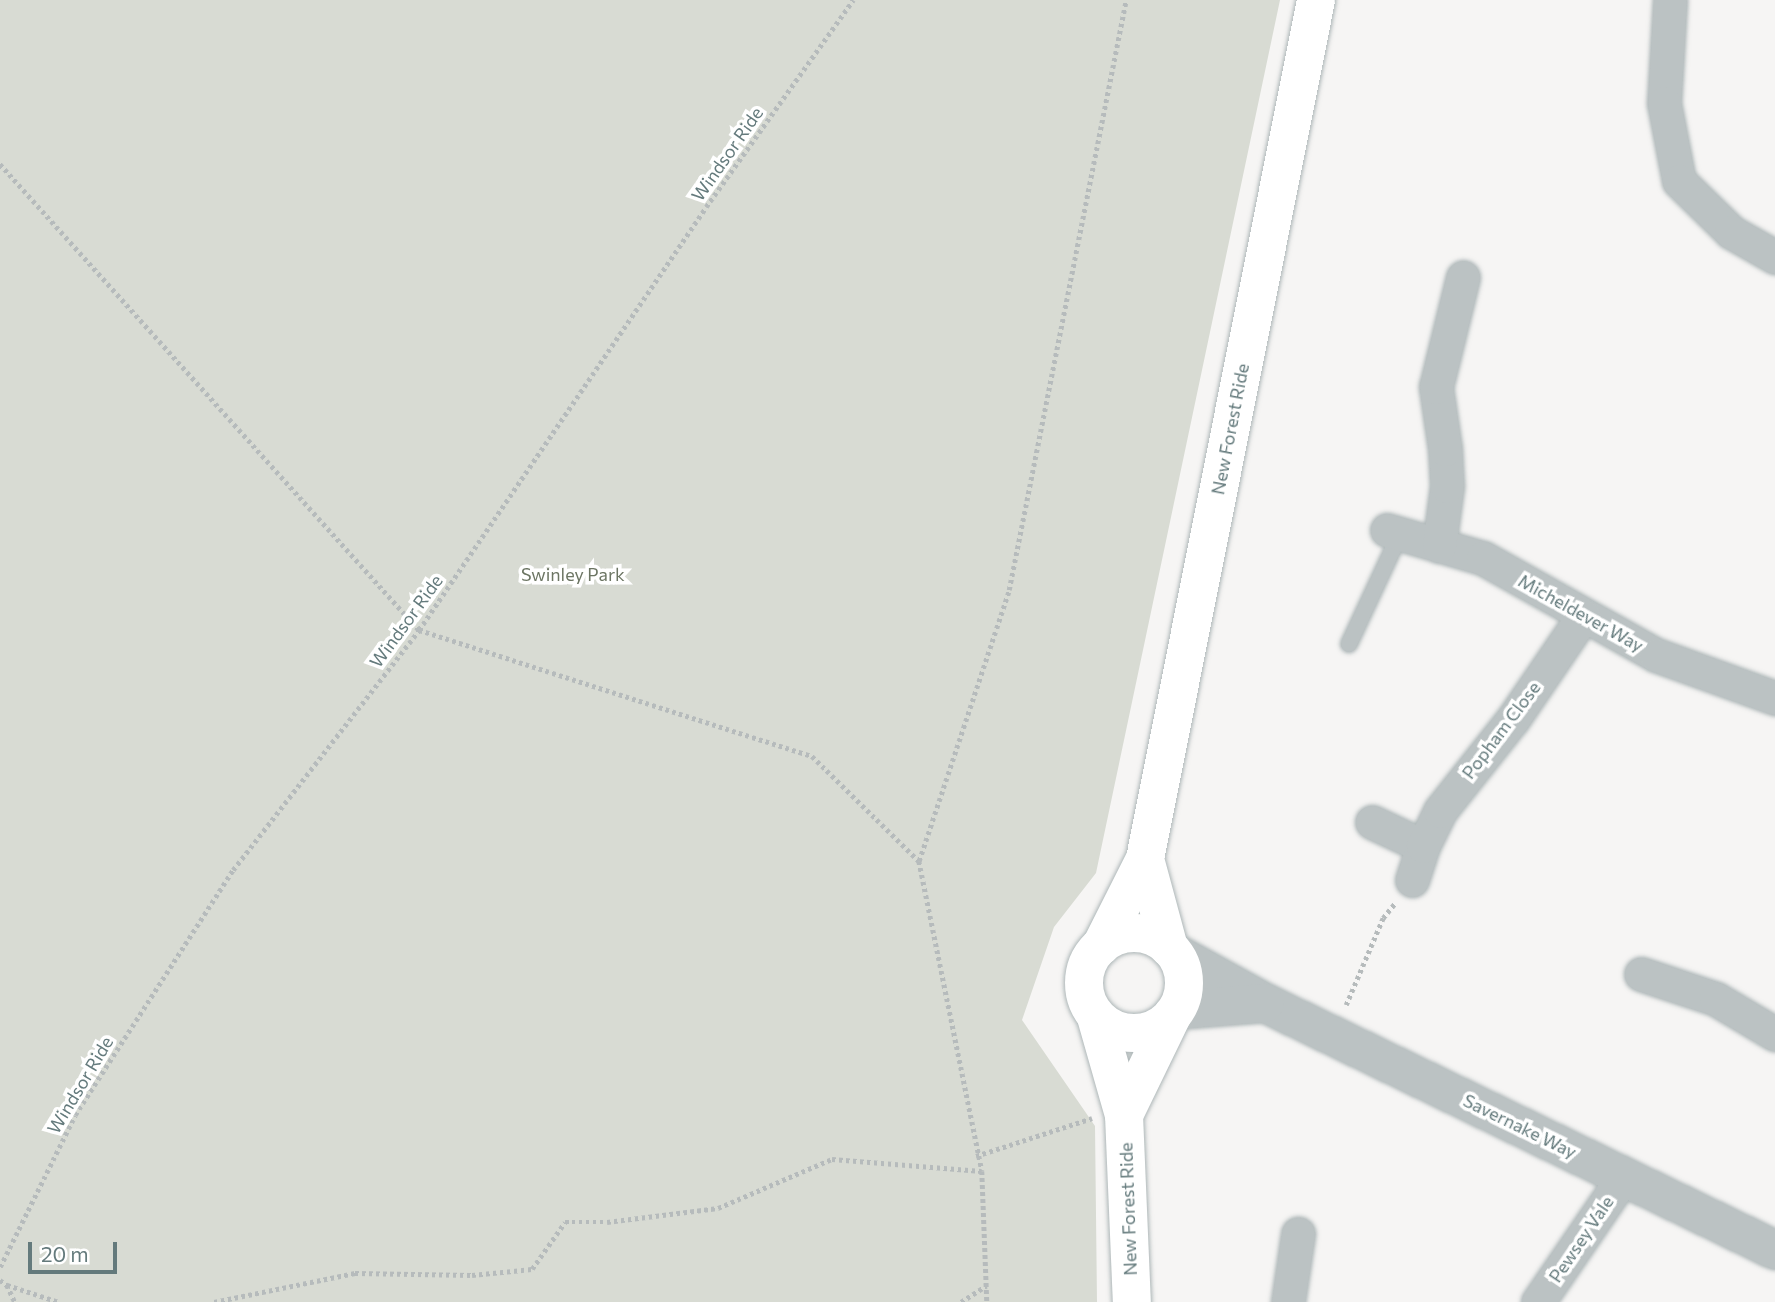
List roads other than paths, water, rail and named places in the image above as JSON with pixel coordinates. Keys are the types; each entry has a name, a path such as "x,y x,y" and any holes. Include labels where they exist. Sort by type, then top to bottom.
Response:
{"main road":[{"name":"New Forest Ride","path":"1132,1302 1124,1115 1096,1017 1087,1003 1085,972 1145,859 1316,0"},
{"name":"New Forest Ride","path":"1124,1115 1174,1012 1184,981 1181,966 1171,950 1145,859"},
{"path":"1101,946 1128,934 1157,939 1171,950"},
{"path":"1096,1017 1110,1027 1126,1033 1143,1032 1160,1026 1174,1012"}],"street":[{"path":"1670,0 1664,103 1679,181 1731,232 1775,257"},
{"path":"1439,546 1447,486 1446,449 1436,387 1463,277"},
{"name":"Micheldever Way","path":"1393,532 1483,558 1656,656 1775,698"},
{"name":"Popham Close","path":"1412,880 1423,846 1440,811 1513,719 1583,616"},
{"path":"1372,822 1423,846"},
{"name":"Savernake Way","path":"1171,950 1265,1003 1775,1250"},
{"path":"1642,974 1716,999 1775,1034"},
{"path":"1174,1012 1265,1003"},
{"name":"Pewsey Vale","path":"1538,1302 1624,1176"},
{"path":"1288,1302 1298,1234"}],"lane":[{"path":"1349,643 1393,532"}],"park label":[{"name":"Swinley Park","path":"573,574"}]}
